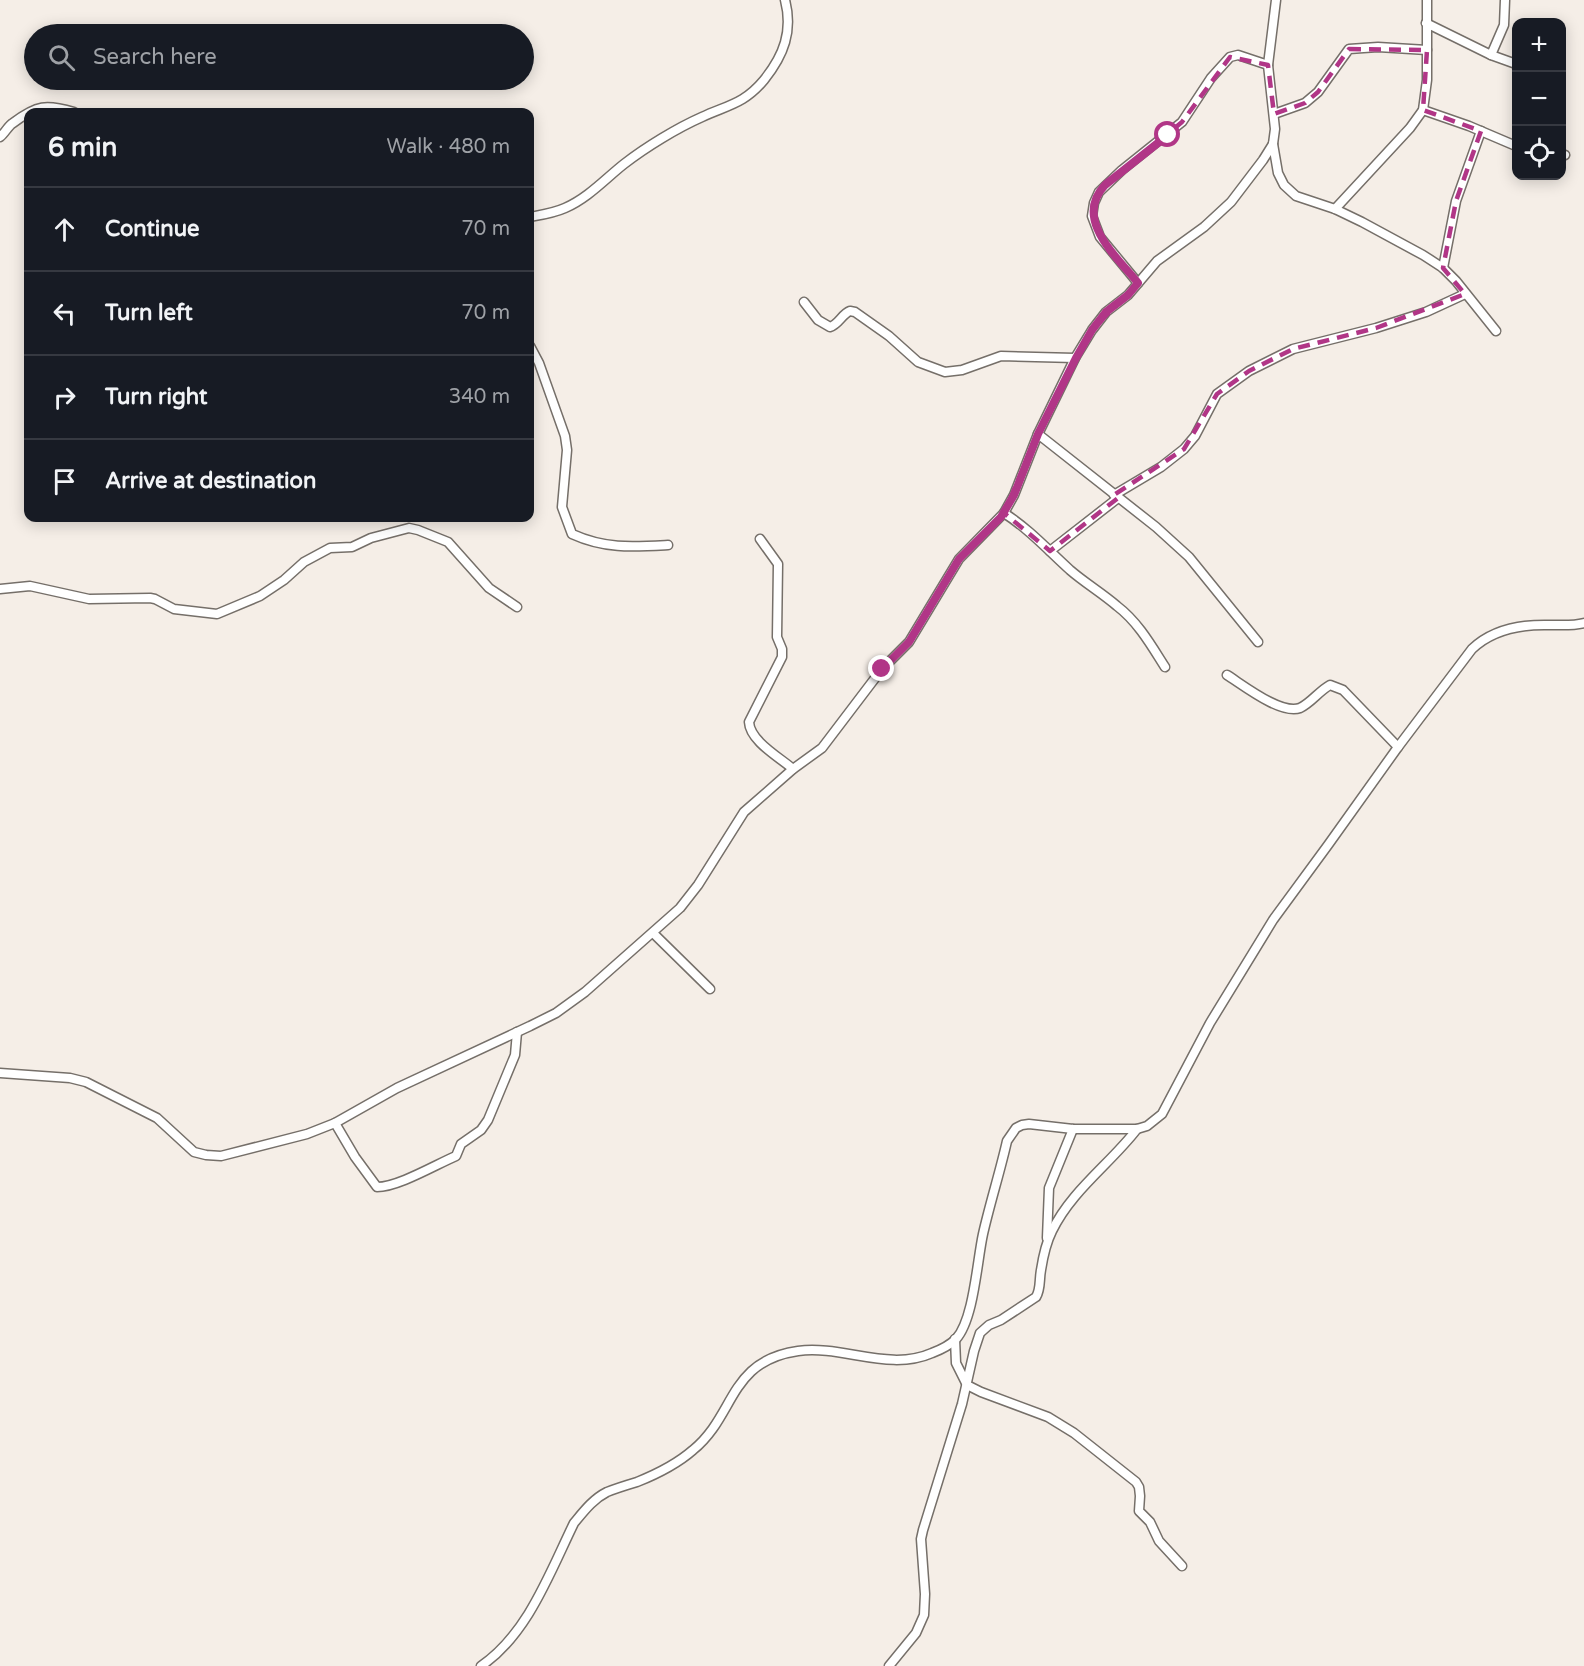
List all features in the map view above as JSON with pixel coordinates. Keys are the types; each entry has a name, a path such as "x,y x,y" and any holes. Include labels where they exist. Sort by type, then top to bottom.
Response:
{"street":[{"path":"534,216 565,208 594,189 625,163 655,144 703,116 746,99 764,81 783,53 789,31 789,14 785,0"},
{"path":"1276,0 1269,38 1268,65 1274,114 1273,144 1278,173 1284,185 1296,196 1335,209 1423,255 1443,268 1496,331"},
{"path":"1335,209 1399,141 1423,110 1426,95 1427,0"},
{"path":"1491,55 1504,25 1505,0"},
{"path":"1426,24 1512,63"},
{"path":"1274,114 1305,103 1318,92 1349,49 1378,46 1427,50"},
{"path":"1138,283 1100,237 1092,216 1099,192 1122,170 1182,122 1211,78 1230,57 1238,55 1268,65"},
{"path":"36,108 53,106 60,108"},
{"path":"1423,110 1512,144"},
{"path":"0,137 12,123 24,116"},
{"path":"1443,268 1456,201 1481,131"},
{"path":"0,1073 70,1078 86,1082 157,1118 194,1152 222,1156 307,1134 335,1123 396,1088 556,1013 585,992 680,908 744,812 793,769 822,748 882,669 909,642 959,559 1004,513 1014,495 1038,434 1092,330 1106,312 1128,295 1157,261 1231,202 1273,144"},
{"path":"1050,550 1116,497 1161,467 1184,448 1195,436 1217,394 1249,370 1293,350 1426,312 1465,294"},
{"path":"804,302 818,320 830,327 834,326 846,312 850,310 855,312 918,362 945,372 962,370 1001,356 1076,358"},
{"path":"534,354 565,436 567,450 562,507 572,534 587,541 609,546 668,545"},
{"path":"1038,434 1156,526 1189,557 1258,642"},
{"path":"1004,513 1023,525 1088,585 1118,606 1146,636 1166,667"},
{"path":"0,589 30,586 89,599 150,598 174,609 217,614 260,596 304,562 330,548 352,547 371,538 409,528 448,542 489,588 518,607"},
{"path":"760,539 778,564 777,637 782,657 749,722 750,729 758,740 793,769"},
{"path":"481,1666 500,1651 522,1624 574,1523 585,1509 607,1492 662,1470 694,1450 707,1437 736,1388 747,1374 761,1364 780,1355 816,1350 900,1361 920,1358 940,1350 955,1339 966,1320 983,1235 1010,1134 1016,1128 1029,1124 1073,1129 1137,1128 1147,1126 1162,1114 1210,1023 1255,946 1398,747 1472,649 1482,639 1496,633 1527,626 1570,626 1584,623"},
{"path":"1227,675 1272,703 1290,709 1299,708 1321,689 1330,685 1343,690 1398,747"},
{"path":"653,933 710,989"},
{"path":"335,1123 354,1157 376,1187 421,1173 456,1156 461,1144 481,1130 488,1120 514,1055 517,1032"},
{"path":"1047,1243 1062,1214 1092,1178 1121,1150 1137,1128"},
{"path":"889,1666 916,1633 924,1615 926,1594 921,1539 967,1385 980,1333 989,1325 1031,1301 1039,1292 1040,1273 1047,1243 1050,1188 1073,1129"},
{"path":"955,1339 956,1363 967,1385 1047,1417 1074,1433 1126,1472 1139,1487 1139,1511 1150,1522 1159,1541 1182,1566"}],"highlighted area":[{"path":"1349,49 1427,50 1423,110 1481,131 1456,201 1443,268 1465,294 1376,328 1293,349 1249,371 1217,394 1184,449 1114,495 1118,498 1050,551 1004,513 1038,434 1092,330 1138,283 1100,237 1092,216 1099,192 1182,122 1230,57 1268,65 1274,114 1305,103 1318,92"}],"route":[{"path":"882,669 909,642 959,559 1001,517 1014,495 1038,434 1092,330 1106,312 1128,295 1138,283 1100,237 1092,216 1094,203 1105,185 1168,135"}]}
